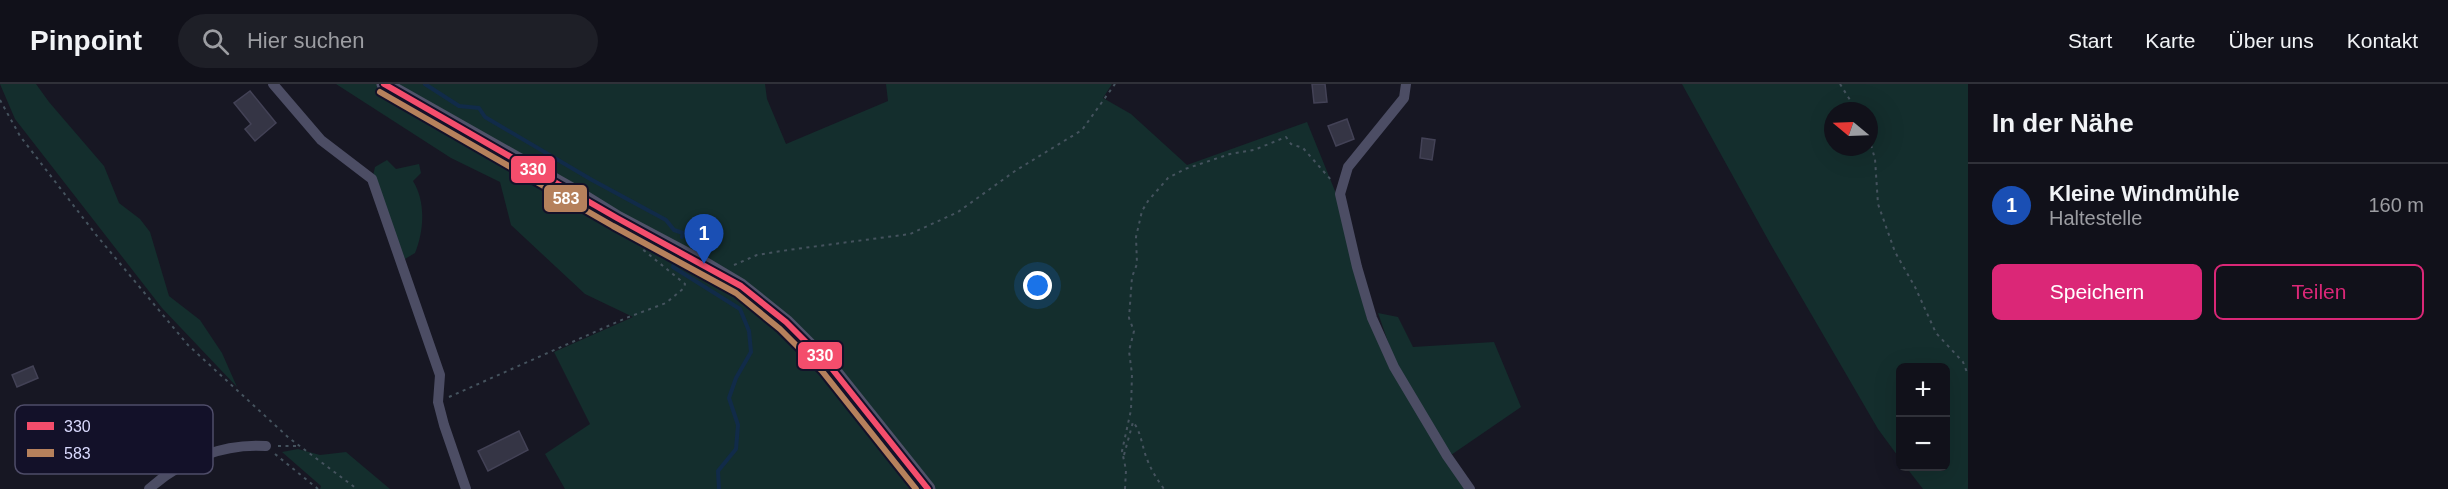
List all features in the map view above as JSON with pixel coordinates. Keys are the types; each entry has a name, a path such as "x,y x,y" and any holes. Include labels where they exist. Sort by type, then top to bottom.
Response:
{"main road":[{"path":"384,84 617,218 714,269 741,286 786,322 829,365 928,489"}],"street":[{"path":"273,84 321,140 372,179 396,256 440,375 438,402 466,489"},
{"path":"1406,84 1404,98 1348,168 1340,194 1372,318 1394,367 1447,456 1470,489"},
{"path":"213,453 245,445 266,446"},
{"path":"149,489 167,474"}],"path":[{"path":"714,269 738,265 757,255 910,234 958,212 1015,171 1082,129 1115,84"},
{"path":"1840,84 1851,102"},
{"path":"0,100 20,136 107,249 188,345 234,389 300,446 357,489"},
{"path":"1124,461 1122,451 1132,399 1132,362 1129,351 1134,331 1130,318 1132,277 1137,264 1136,237 1139,221 1148,201 1168,178 1185,169 1230,154 1254,150 1286,137 1291,144 1303,148 1314,159 1328,174 1340,194"},
{"path":"1874,156 1878,204 1895,252 1915,287 1936,333 1963,362 1968,375"},
{"path":"438,402 626,318 666,303 684,288 685,284 636,244"},
{"path":"1125,489 1125,446 1133,422 1137,426 1153,472 1164,489"},
{"path":"266,446 300,446"},
{"path":"266,446 318,489"}],"green space":[{"path":"0,84 36,84 104,166 119,203 140,219 150,232 169,296 200,320 222,353 237,387 162,308 15,119"},
{"path":"336,84 765,84 767,99 786,144 888,101 886,84 1112,84 1103,98 1131,114 1187,165 1307,122 1337,196 1367,318 1466,489 565,489 545,454 590,424 554,352 633,317 585,294 511,225 500,182 451,158"},
{"path":"1682,84 1968,84 1968,489 1923,489 1909,471 1950,471 1950,363 1896,363 1896,454 1878,429 1771,245"},
{"path":"387,160 396,169 419,164 421,173 413,181 422,207 422,226 415,253 405,259 373,176 375,167"},
{"path":"1378,313 1398,317 1413,347 1494,342 1521,407 1451,455 1396,365"},
{"path":"298,449 320,455 346,452 390,489 320,489 321,486 282,452"}],"building":[{"path":"1312,84 1325,84 1327,102 1314,103"},
{"path":"250,91 276,123 255,141 245,129 251,124 234,103"},
{"path":"1347,119 1354,139 1336,146 1328,126"},
{"path":"1422,138 1435,140 1432,160 1420,158"},
{"path":"33,366 38,378 17,387 12,375"},
{"path":"519,431 528,450 488,471 478,451"}],"waterway":[{"path":"425,84 459,106 479,108 485,117 592,180 666,220 674,230 683,233 682,237"},
{"path":"675,261 673,267 740,309 749,331 751,352 736,378 729,398 738,425 736,449 718,471 719,489"}],"transit line":[{"name":"330","path":"384,84 617,218 741,286 786,322 829,365 928,489"},
{"name":"583","path":"380,92 613,226 736,293 780,329 822,371 916,489"}],"place":[{"name":"Kleine Windmühle","path":"704,264"}]}
